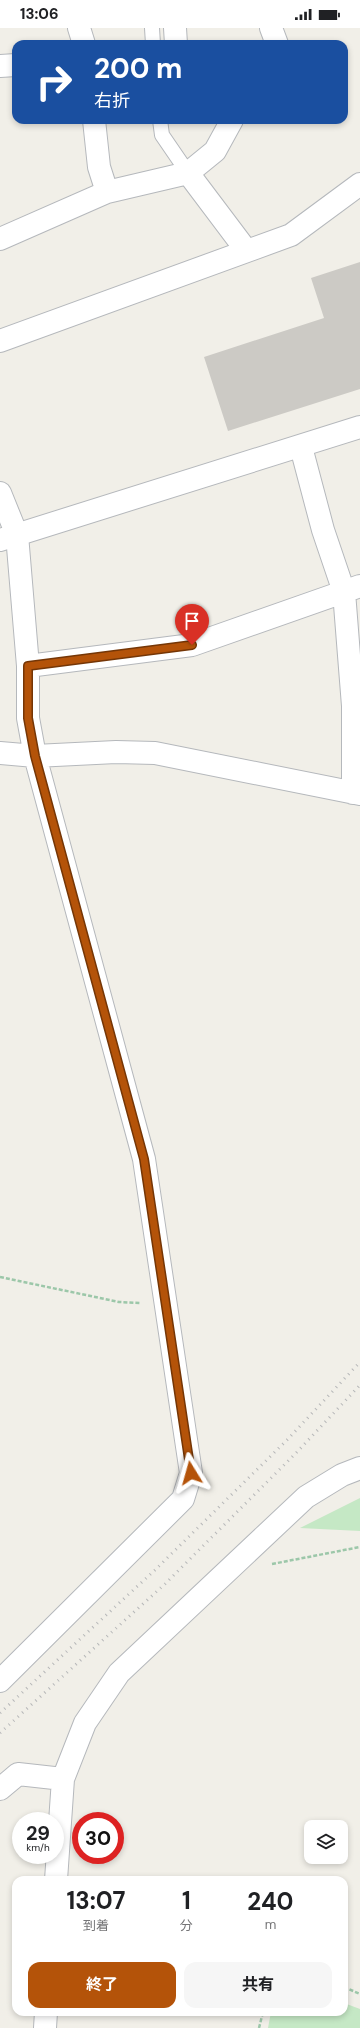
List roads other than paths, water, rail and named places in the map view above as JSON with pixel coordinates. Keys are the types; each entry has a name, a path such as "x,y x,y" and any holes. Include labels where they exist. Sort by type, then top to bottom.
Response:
{"street":[{"path":"79,28 83,40"},
{"path":"175,28 176,40"},
{"path":"271,28 276,40"},
{"path":"0,66 12,65"},
{"path":"94,124 99,166 107,192"},
{"path":"0,239 107,192 188,173 216,151 230,124"},
{"path":"188,173 246,250"},
{"path":"0,340 291,235 360,184"},
{"path":"8,537 301,447 360,427"},
{"path":"0,753 35,756 116,752 155,753 356,793 353,706 352,589 323,530 301,447"},
{"path":"0,493 28,666 28,718 35,756 144,1159 191,1473 183,1499 0,1680"},
{"path":"28,666 192,645 352,589"},
{"path":"56,1876 63,1779 85,1723 119,1673 306,1497 342,1475 360,1468"},
{"path":"0,1790 18,1774 63,1779"},
{"path":"45,2028 46,2016"}],"lane":[{"path":"152,28 153,40"},
{"path":"161,124 162,135 188,173"}],"railway":[{"path":"0,1713 155,1570 287,1440 360,1362"},
{"path":"0,1733 165,1584 297,1452 360,1385"}]}
